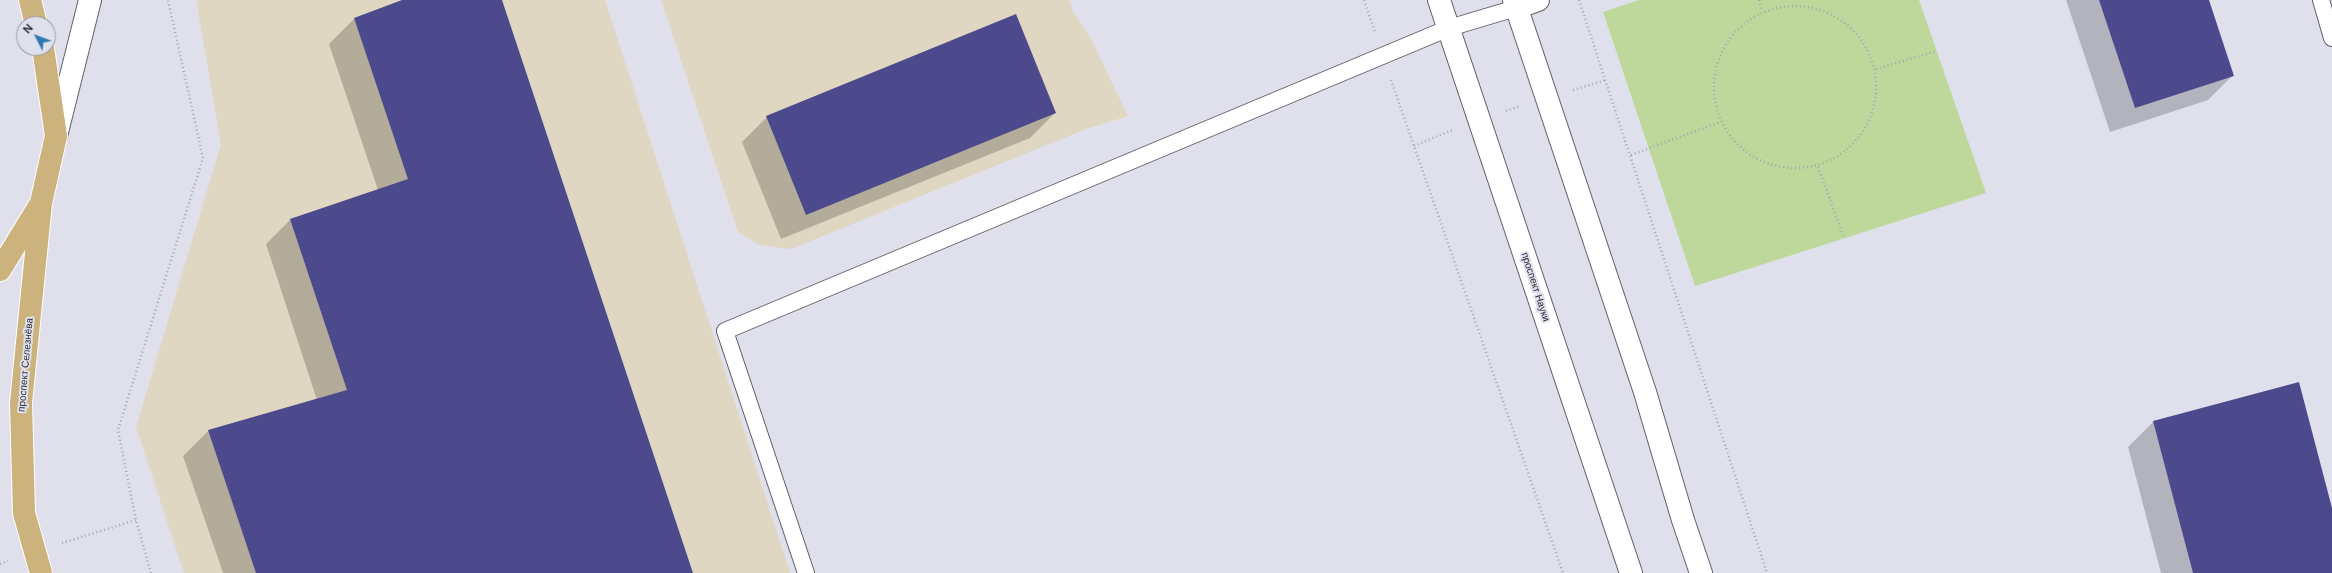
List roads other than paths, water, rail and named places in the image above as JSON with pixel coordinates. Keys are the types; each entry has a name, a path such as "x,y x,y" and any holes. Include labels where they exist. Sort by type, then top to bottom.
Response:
{"main road":[{"path":"30,0 34,16"},
{"path":"0,270 41,203 56,136 44,56"},
{"name":"проспект Селезнёва","path":"41,203 21,403 24,513 41,573"}],"street":[{"path":"56,136 90,0"},
{"name":"проспект Науки","path":"1439,0 1631,573"},
{"path":"1538,0 1515,4 1645,392 1683,520 1701,573"}],"lane":[{"path":"2321,0 2332,38"},
{"path":"806,573 725,331 1448,28 1515,4"}]}
